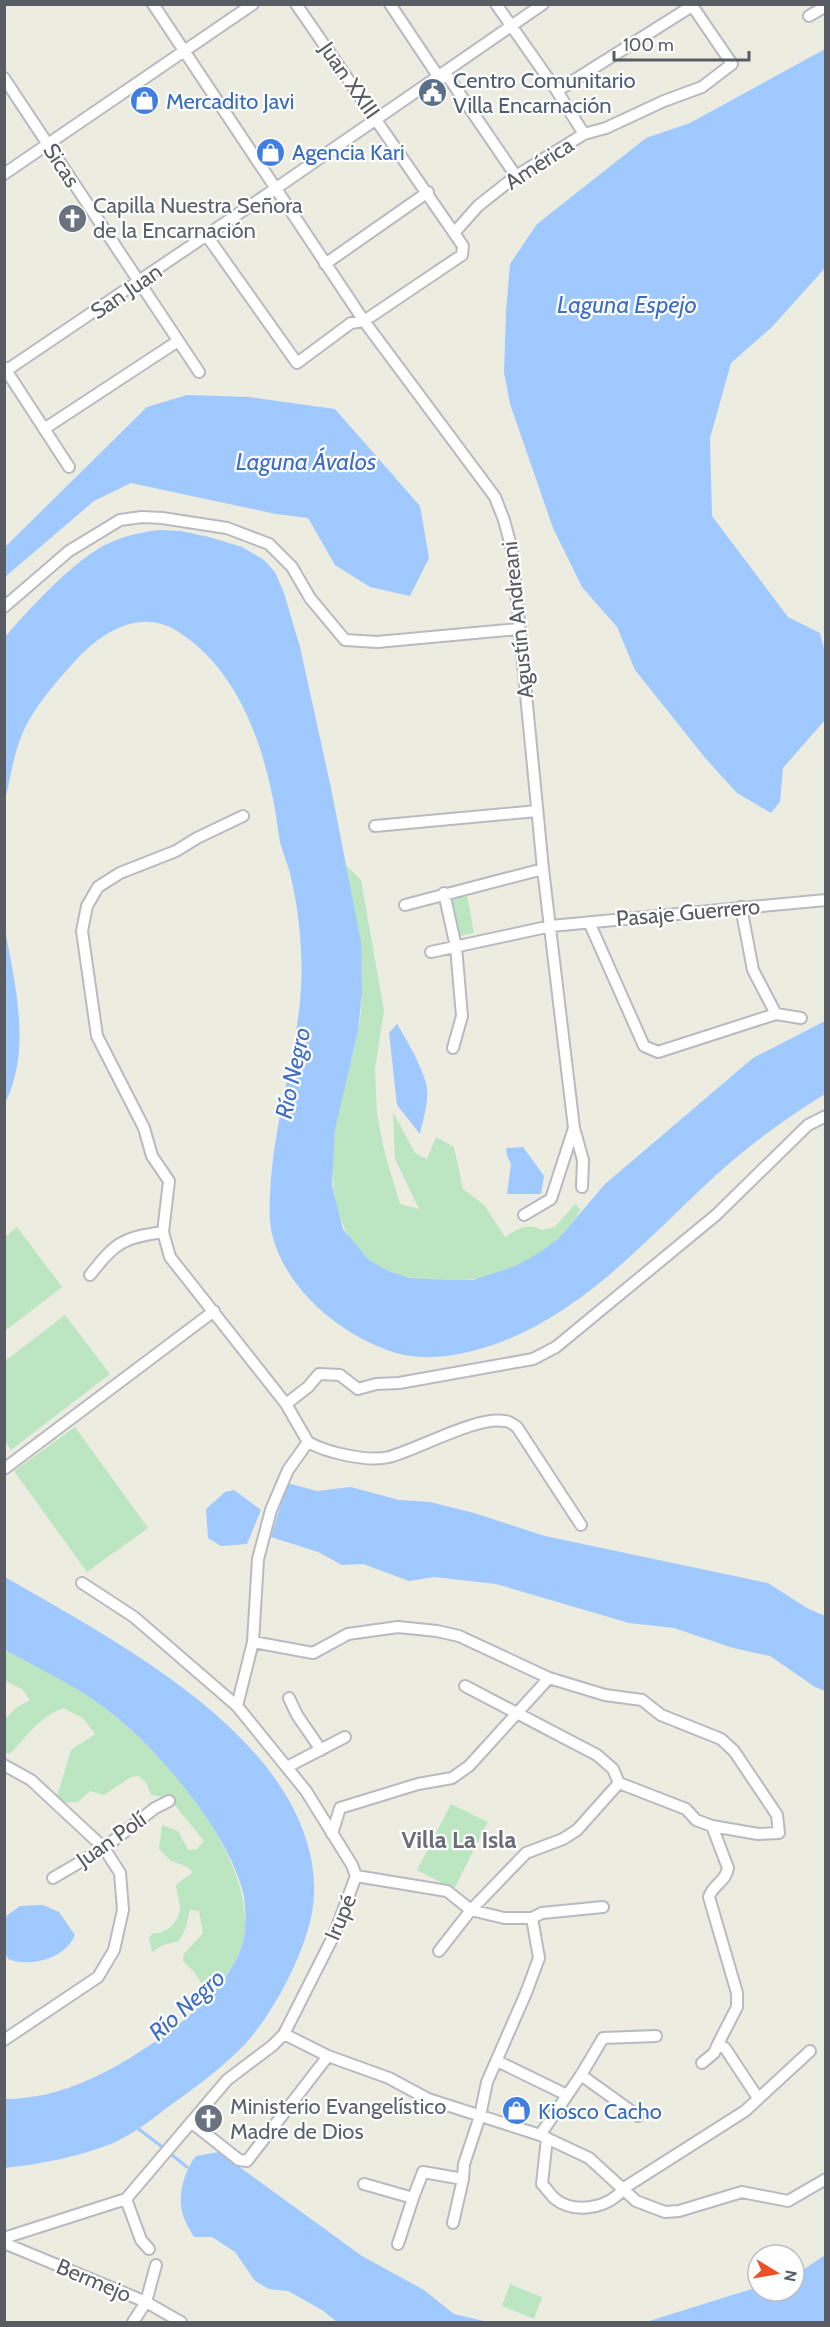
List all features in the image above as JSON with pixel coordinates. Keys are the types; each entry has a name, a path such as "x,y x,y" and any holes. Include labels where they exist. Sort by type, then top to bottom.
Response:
{"street":[{"name":"Agustín Andreani","path":"153,4 364,321 495,497 504,520 512,550 543,869 574,1128 551,1199 524,1215"},
{"path":"4,174 254,4"},
{"name":"Juan XXIII","path":"296,4 428,192 463,246 462,255 364,321"},
{"path":"390,4 438,76 449,78 516,176"},
{"path":"496,4 584,134"},
{"name":"San Juan","path":"5,370 207,236 543,4"},
{"path":"557,91 692,5"},
{"name":"América","path":"454,233 477,206 516,176 584,134 606,128 664,101 702,87 732,64 692,5"},
{"path":"809,16 825,6"},
{"name":"Sicas","path":"4,78 199,372"},
{"path":"325,264 428,192"},
{"path":"207,236 297,363 351,323 364,321"},
{"path":"44,429 178,341"},
{"path":"5,370 69,467"},
{"path":"4,607 69,551 120,520 142,517 227,528 269,544 292,567 310,598 345,640 377,642 519,629"},
{"path":"375,826 537,811"},
{"path":"243,816 176,851 120,873 98,887 87,906 82,931 97,1036 144,1128 152,1156 169,1181 164,1232 170,1257 286,1404 308,1442 321,1450 344,1456 387,1458 478,1424 506,1420 517,1427 581,1525"},
{"path":"405,905 543,869"},
{"path":"444,893 456,947 462,1016 453,1048"},
{"name":"Pasaje Guerrero","path":"431,952 551,926 825,900"},
{"path":"741,907 753,970 776,1014"},
{"path":"589,922 644,1046 658,1052 776,1014 801,1018"},
{"path":"286,1404 308,1387 319,1374 340,1375 358,1389 376,1384 399,1383 533,1359 556,1347 716,1215 808,1125 825,1116"},
{"path":"574,1128 583,1160 582,1187"},
{"path":"90,1275 110,1250 123,1240 164,1232"},
{"path":"4,1469 214,1311"},
{"path":"237,1706 253,1642 258,1559 271,1510 288,1470 308,1442"},
{"name":"Irupé","path":"82,1583 134,1617 237,1706 306,1791 352,1865 356,1876 334,1935 284,2034 272,2046 227,2080 126,2199"},
{"path":"253,1642 313,1653 348,1634 398,1627 437,1631 468,1640 549,1678 605,1695 642,1700 661,1714 721,1739 734,1751 777,1815 780,1833 759,1834 712,1826 696,1820 686,1809 619,1783 613,1769 597,1755 465,1686"},
{"path":"332,1834 340,1808 418,1784 452,1778 469,1766 549,1678"},
{"path":"289,1698 297,1715 321,1750"},
{"path":"287,1767 345,1737"},
{"path":"4,1765 31,1780 104,1848 120,1873 123,1910 114,1950 98,1977 4,2040"},
{"path":"439,1951 471,1910 526,1853 563,1839 577,1830 619,1783"},
{"name":"Juan Polí","path":"53,1878 104,1848 155,1808 169,1801"},
{"path":"702,2063 714,2052 737,2007 737,1993 709,1897 710,1891 722,1882 728,1868 712,1826"},
{"path":"356,1876 447,1891 471,1910 504,1918 532,1918 542,1913 603,1907"},
{"path":"453,2223 464,2164 480,2116 487,2082 539,1958 532,1918"},
{"path":"284,2034 328,2056 388,2078 428,2099 544,2136 589,2158 636,2201 665,2212 679,2211 742,2192 788,2200 825,2179"},
{"path":"656,2036 603,2038 567,2095 544,2136 542,2184 555,2199 572,2206 595,2207 617,2197 624,2188 745,2110 810,2051"},
{"path":"718,2044 724,2048 758,2098"},
{"path":"191,2122 239,2160 247,2161 328,2056"},
{"path":"497,2061 567,2095"},
{"path":"581,2075 638,2116"},
{"path":"398,2244 423,2172 463,2179"},
{"path":"364,2184 413,2198"},
{"path":"4,2238 126,2199 141,2240 149,2249"},
{"name":"Bermejo","path":"4,2243 146,2302 181,2322"},
{"path":"133,2322 146,2302 156,2265"}],"green space":[{"path":"346,865 361,880 384,1011 375,1068 377,1114 385,1154 400,1204 419,1209 395,1159 393,1112 415,1153 427,1159 436,1137 454,1147 463,1189 484,1205 505,1237 527,1227 542,1230 555,1227 575,1204 581,1210 568,1228 547,1249 520,1265 473,1279 442,1280 408,1277 394,1274 370,1260 356,1246 345,1229 334,1191 333,1149 339,1105 358,1032 362,990 360,948"},
{"path":"467,895 474,933 456,937 449,898"},
{"path":"17,1227 62,1287 5,1331 5,1237"},
{"path":"65,1315 110,1374 11,1450 5,1441 5,1361"},
{"path":"75,1427 148,1528 87,1572 14,1471"},
{"path":"5,1650 83,1693 130,1729 179,1781 202,1811 221,1842 236,1875 244,1906 244,1937 239,1954 226,1976 209,1995 194,1972 183,1961 184,1954 203,1933 199,1911 190,1910 185,1930 179,1941 163,1945 152,1952 149,1938 153,1933 167,1930 177,1919 180,1907 176,1885 193,1872 170,1860 159,1849 162,1825 178,1831 188,1850 197,1849 204,1841 169,1798 151,1795 147,1784 139,1776 131,1777 104,1795 90,1791 78,1802 55,1803 71,1750 95,1734 83,1718 63,1708 40,1722 10,1754 5,1752 5,1719 16,1708 30,1700 22,1689 5,1681"},
{"path":"451,1804 488,1822 454,1889 417,1870"},
{"path":"510,2284 542,2297 534,2319 502,2306"}],"water":[{"name":"Laguna Espejo","path":"825,49 825,268 772,327 731,363 710,438 712,516 788,617 820,633 825,653 825,720 783,768 780,802 771,813 737,793 706,759 635,670 617,627 582,587 553,528 510,404 504,372 506,311 510,264 537,224 646,138 690,123"},
{"name":"Laguna Ávalos","path":"187,395 249,397 335,409 420,506 429,558 410,596 370,587 335,565 308,518 276,514 131,483 94,501 5,577 5,547 147,407"},
{"name":"Río Negro","path":"160,530 181,531 209,537 242,547 264,560 275,572 284,593 300,647 331,788 361,942 362,991 358,1032 335,1129 332,1185 343,1229 369,1260 388,1271 410,1278 447,1280 473,1280 516,1266 559,1238 605,1184 753,1058 825,1021 825,1094 782,1122 741,1153 602,1281 572,1304 540,1324 505,1340 468,1352 436,1357 404,1355 383,1348 341,1326 322,1311 305,1294 279,1255 271,1227 270,1192 273,1156 300,1002 302,970 299,921 260,747 241,702 214,663 197,646 163,624 136,623 110,632 77,659 41,701 29,720 18,747 5,801 5,637 53,586 94,551 126,537"},
{"path":"5,929 17,995 20,1039 13,1083 5,1103"},
{"path":"397,1024 426,1083 427,1102 420,1134 397,1105 389,1033"},
{"path":"523,1147 544,1176 541,1194 507,1194 511,1164 506,1148"},
{"path":"287,1483 317,1491 351,1487 399,1500 430,1502 474,1513 545,1536 768,1583 807,1608 825,1616 825,1691 815,1687 770,1656 733,1648 674,1628 629,1623 496,1584 434,1577 409,1581 363,1564 342,1565 318,1552 271,1537"},
{"path":"234,1490 261,1510 247,1544 221,1546 208,1538 206,1509 225,1492"},
{"path":"5,1577 80,1620 158,1670 228,1726 259,1758 284,1792 297,1816 307,1842 313,1869 314,1896 312,1914 300,1954 280,1994 257,2029 229,2060 135,2131 111,2144 72,2156 5,2168 5,2099 49,2094 90,2079 148,2047 177,2025 214,1992 233,1965 244,1937 245,1903 235,1868 222,1843 206,1817 168,1767 126,1725 94,1700 5,1650"},
{"path":"43,1905 59,1912 75,1935 70,1943 64,1950 47,1959 27,1962 8,1959 5,1952 5,1917 20,1906"},
{"path":"219,2152 362,2256 424,2290 454,2314 488,2322 337,2322 322,2310 288,2291 269,2289 255,2281 235,2252 212,2237 194,2237 181,2208 181,2192 185,2176 196,2156"},
{"path":"825,2255 825,2322 646,2322 746,2291 746,2303 806,2303 806,2268"}],"waterway":[{"path":"136,2127 161,2146"},
{"path":"172,2155 187,2167"}],"place":[{"name":"Centro Comunitario Villa Encarnación","path":"432,93"},
{"name":"Mercadito Javi","path":"145,101"},
{"name":"Agencia Kari","path":"271,152"},
{"name":"Capilla Nuestra Señora de la Encarnación","path":"72,218"},
{"name":"Kiosco Cacho","path":"517,2111"},
{"name":"Ministerio Evangelístico Madre de Dios","path":"209,2119"}],"district":[{"name":"Villa La Isla","path":"459,1840"}]}
